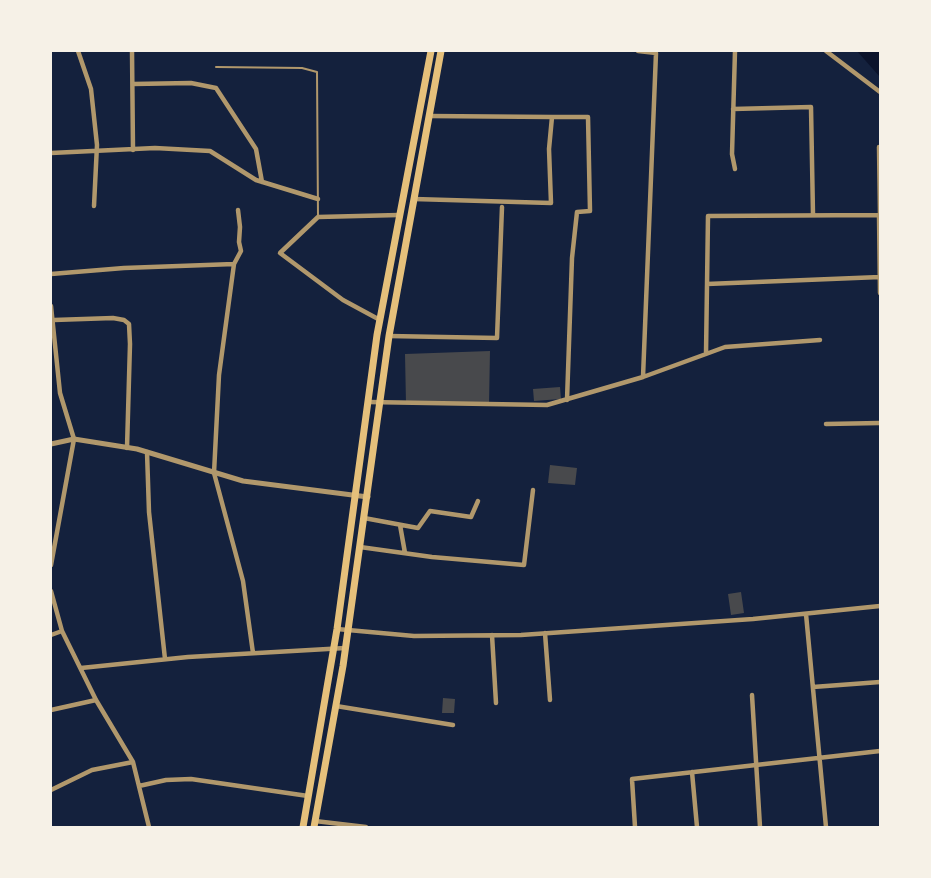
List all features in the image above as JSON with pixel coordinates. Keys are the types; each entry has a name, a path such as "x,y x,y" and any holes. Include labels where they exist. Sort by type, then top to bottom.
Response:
{"main road":[{"path":"303,827 338,629 380,320 430,51"},
{"path":"314,824 346,648 368,496 378,403 389,336 441,51"}],"street":[{"path":"78,51 91,89 96,151 94,206"},
{"path":"132,51 133,150"},
{"path":"638,51 656,52 643,377"},
{"path":"735,51 732,154 735,169"},
{"path":"826,51 880,92"},
{"path":"133,84 190,83 216,88 256,149 262,182"},
{"path":"733,110 811,107 813,215"},
{"path":"429,116 588,117 590,211 578,212 572,258 566,400"},
{"path":"414,199 551,203 549,149 552,117"},
{"path":"879,146 880,293"},
{"path":"51,153 133,150 210,151 262,182 318,199"},
{"path":"389,336 498,338 502,207"},
{"path":"238,210 240,227 238,242 241,251 234,264 219,375 214,473 243,581 253,653"},
{"path":"380,320 343,300 280,253 318,217 399,215"},
{"path":"706,354 708,216 879,215"},
{"path":"51,274 124,268 234,264"},
{"path":"707,284 879,277"},
{"path":"51,306 54,320 60,393 74,439 51,565"},
{"path":"54,320 113,318 124,320 129,324 127,448"},
{"path":"368,402 547,405 643,377 725,347 820,340"},
{"path":"826,424 880,423"},
{"path":"51,444 74,439 147,452 243,481 368,496"},
{"path":"147,452 149,512 166,659"},
{"path":"360,546 404,553 524,565 533,490"},
{"path":"364,518 418,528 427,513 435,511 471,517 478,502"},
{"path":"400,525 404,553"},
{"path":"51,591 62,631 96,700 133,762 149,827"},
{"path":"338,629 414,636 492,636 806,614 880,606"},
{"path":"806,614 826,827"},
{"path":"51,635 62,631"},
{"path":"545,633 550,700"},
{"path":"492,636 496,703"},
{"path":"81,668 166,659 346,648"},
{"path":"813,687 880,682"},
{"path":"752,695 760,827"},
{"path":"51,710 96,700"},
{"path":"336,706 453,725"},
{"path":"635,827 632,779 880,751"},
{"path":"51,790 92,770 133,762"},
{"path":"692,772 697,827"},
{"path":"139,786 166,780 191,779 308,796"},
{"path":"314,824 366,827"}],"lane":[{"path":"216,67 302,68 317,72 318,217"}],"water":[{"path":"857,51 880,51 880,77"}],"building":[{"path":"490,351 489,405 406,404 405,354"},
{"path":"560,387 561,399 534,401 533,389"},
{"path":"550,465 577,468 575,485 548,483"},
{"path":"741,592 744,613 731,615 728,594"},
{"path":"443,698 455,699 454,713 442,713"}]}
